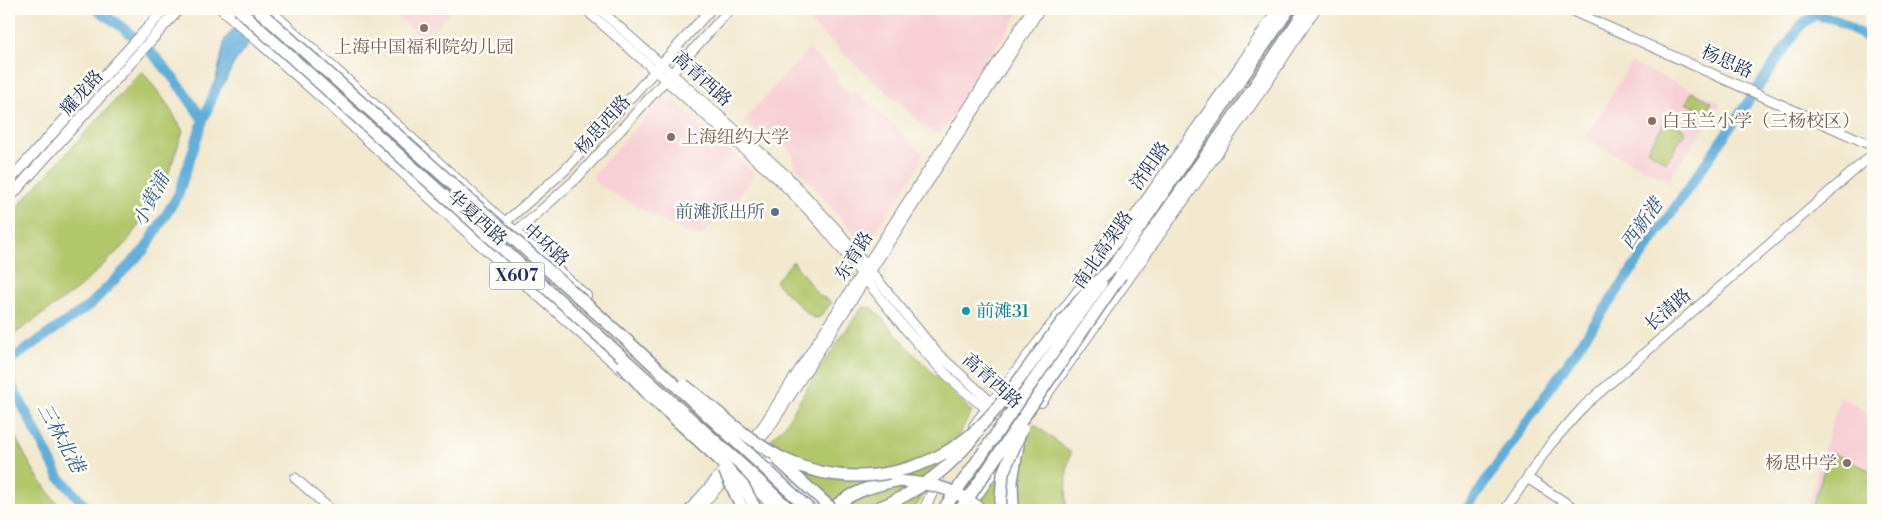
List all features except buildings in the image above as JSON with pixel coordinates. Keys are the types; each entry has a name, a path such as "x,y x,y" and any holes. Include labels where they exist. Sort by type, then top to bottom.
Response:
{"highway":[{"name":"中环路","path":"238,9 790,510"},
{"name":"中环路","path":"257,9 632,345 810,510"},
{"name":"南北高架路","path":"942,510 1112,268 1289,9"},
{"name":"南北高架路","path":"960,510 1244,102 1306,9"},
{"path":"751,445 830,475 854,476 899,472 921,464 949,450 989,410 1072,307 1091,286 1112,268"},
{"path":"564,304 650,395 744,487 756,510"},
{"path":"632,345 832,510 849,497 872,486 895,481 919,482 942,488 960,496 980,510"},
{"path":"1000,510 1003,473 1032,405"},
{"path":"873,510 910,495 934,478 964,449 989,410"},
{"path":"1013,510 1012,481 1022,430"},
{"path":"709,451 723,470 743,510"}],"main road":[{"name":"耀龙路","path":"156,27 165,9"},
{"name":"耀龙路","path":"9,198 128,58 156,27 179,9"},
{"name":"华夏西路","path":"222,9 330,105 480,244 778,510"},
{"name":"华夏西路","path":"268,9 751,445 820,510"},
{"name":"济阳路","path":"924,510 950,461 1128,226 1278,9"},
{"path":"967,510 1267,82 1315,9"},
{"name":"耀龙路","path":"9,181 128,58"}],"street":[{"name":"高青西路","path":"585,9 658,67"},
{"name":"高青西路","path":"599,9 669,77 786,175 812,201 866,273 989,410 1022,430"},
{"name":"杨思西路","path":"480,244 565,170 711,9"},
{"name":"杨思西路","path":"489,252 516,232 577,178 730,9"},
{"name":"东育路","path":"866,273 1032,9"},
{"name":"东育路","path":"698,510 751,445 1040,9"},
{"name":"杨思路","path":"1568,9 1873,146"},
{"name":"长清路","path":"1505,510 1561,431 1592,398 1873,154"},
{"name":"东育路","path":"689,510 732,467"},
{"path":"295,478 331,510"},
{"path":"1527,478 1577,510"}],"shaded area":[{"name":"上海中国福利院幼儿园","path":"393,9 454,9 425,41 397,16"},
{"path":"795,9 1021,9 947,125 939,133 930,131"},
{"path":"808,49 838,75 837,83 849,94 858,93 923,153 919,166 869,242 859,239 794,165 793,154 783,145 773,146 744,121"},
{"name":"白玉兰小学（三杨校区）","path":"1631,63 1721,103 1668,181 1585,139"},
{"name":"上海纽约大学","path":"663,98 674,101 754,173 751,181 701,237 691,236 596,184 593,179 593,175"},
{"name":"杨思中学","path":"1840,397 1873,415 1873,510 1806,510"}],"green space":[{"path":"142,71 165,101 183,131 164,187 126,243 79,288 9,338 9,216"},
{"path":"1692,92 1712,102 1706,113 1686,103"},
{"path":"1667,119 1686,131 1666,162 1647,150"},
{"path":"793,261 818,295 832,302 820,317 814,318 810,316 775,282"},
{"path":"862,307 873,308 913,353 972,412 914,510 825,510 759,452 785,425 814,377"},
{"path":"9,424 33,469 63,510 9,510"},
{"path":"1034,424 1071,453 1067,468 1066,510 974,510"},
{"path":"1830,452 1873,472 1873,510 1811,510"}],"water":[{"path":"250,9 282,9 242,52 221,88 212,97 225,39"}],"waterway":[{"path":"96,9 144,45 168,71 203,120"},
{"name":"西新港","path":"1466,510 1801,25 1815,15 1835,19 1873,41"},
{"name":"小黄浦","path":"9,361 90,305 145,249 178,195 203,120 217,86"},
{"name":"三林北港","path":"9,379 59,477 89,510"}],"place":[{"name":"上海中国福利院幼儿园","path":"424,28"},
{"name":"白玉兰小学（三杨校区）","path":"1652,121"},
{"name":"上海纽约大学","path":"671,137"},
{"name":"前滩派出所","path":"775,212"},
{"name":"前滩31","path":"966,311"},
{"name":"杨思中学","path":"1847,463"}]}
